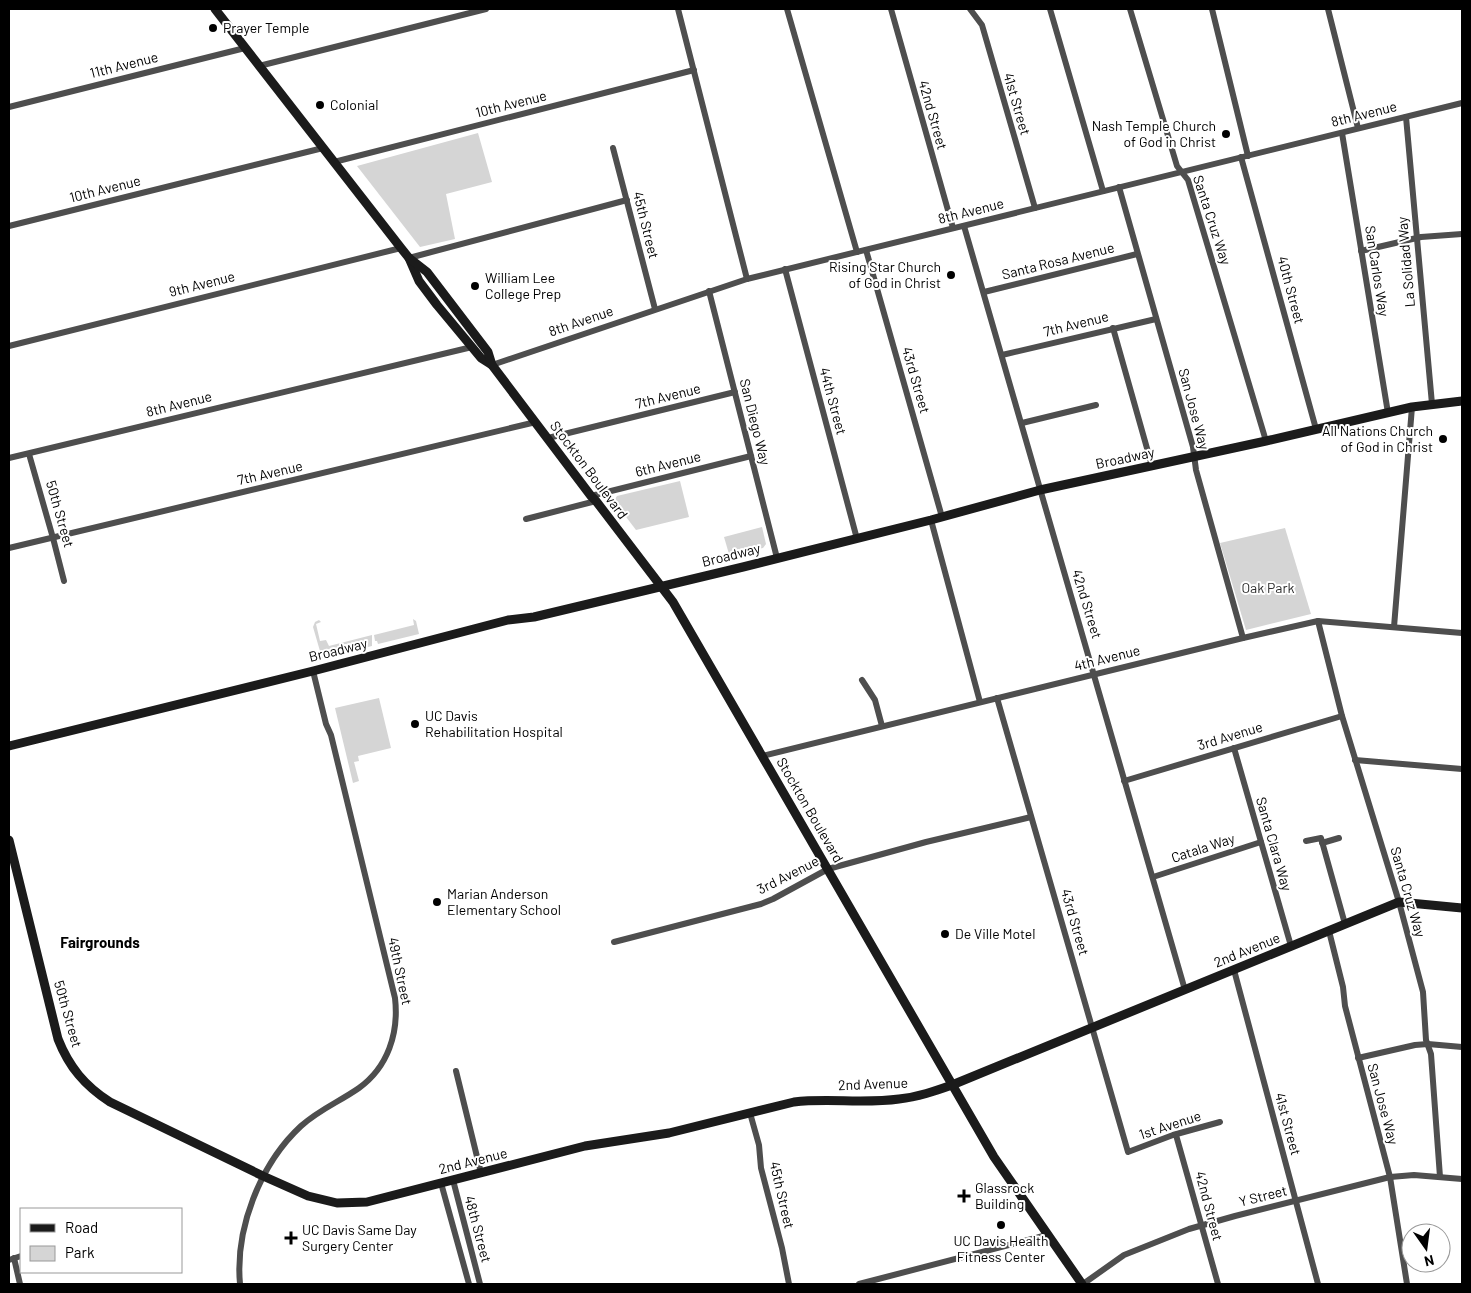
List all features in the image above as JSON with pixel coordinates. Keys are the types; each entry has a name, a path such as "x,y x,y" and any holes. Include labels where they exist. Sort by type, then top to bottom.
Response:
{"main road":[{"name":"Stockton Boulevard","path":"215,9 409,258 427,272 488,352 492,365"},
{"name":"Stockton Boulevard","path":"409,258 419,281 481,358 492,365 673,602 1001,1168 1082,1284"},
{"name":"Broadway","path":"9,746 313,671 508,620 534,617 857,539 1040,490 1266,442 1412,407 1462,402"},
{"name":"50th Street","path":"9,840 58,1039 70,1065 79,1077 97,1094 110,1102 263,1176"},
{"name":"2nd Avenue","path":"263,1176 308,1196 337,1203 367,1202 585,1146 669,1133 794,1102 814,1100 898,1100 926,1094 1399,902 1462,908"}],"street":[{"path":"259,66 486,9"},
{"path":"678,9 747,279"},
{"path":"787,9 857,252"},
{"name":"42nd Street","path":"891,9 953,228"},
{"name":"41st Street","path":"970,9 982,25 1035,208"},
{"path":"1050,9 1103,191"},
{"name":"Santa Cruz Way","path":"1130,9 1177,166 1188,180 1191,189 1266,442"},
{"name":"40th Street","path":"1212,9 1245,156 1316,429"},
{"path":"1328,9 1358,128"},
{"name":"11th Avenue","path":"9,107 245,48"},
{"name":"10th Avenue","path":"334,162 694,70"},
{"name":"8th Avenue","path":"492,365 747,279 1462,103"},
{"name":"La Solidad Way","path":"1406,117 1432,404"},
{"name":"San Carlos Way","path":"1342,132 1388,413"},
{"name":"10th Avenue","path":"9,226 323,148"},
{"name":"45th Street","path":"614,148 655,309"},
{"name":"San Jose Way","path":"1119,187 1193,447 1196,470 1243,638"},
{"path":"409,258 627,200"},
{"name":"42nd Street","path":"964,226 1186,990"},
{"path":"1361,251 1416,238 1462,234"},
{"name":"9th Avenue","path":"9,346 401,248"},
{"name":"43rd Street","path":"866,250 942,517"},
{"name":"Santa Rosa Avenue","path":"984,292 1137,254"},
{"name":"44th Street","path":"785,270 857,539"},
{"name":"San Diego Way","path":"708,291 777,558"},
{"name":"7th Avenue","path":"1002,355 1156,319"},
{"path":"1113,328 1152,466"},
{"name":"8th Avenue","path":"9,458 472,347"},
{"name":"7th Avenue","path":"548,438 735,392"},
{"path":"1022,423 1096,405"},
{"path":"1394,627 1412,407"},
{"name":"7th Avenue","path":"9,548 536,422"},
{"name":"50th Street","path":"28,454 64,581"},
{"name":"6th Avenue","path":"526,519 751,456"},
{"path":"931,520 980,702"},
{"name":"Santa Cruz Way","path":"1318,621 1342,716 1399,902 1423,992 1428,1044 1431,1054 1440,1177"},
{"name":"4th Avenue","path":"762,756 1318,621 1462,633"},
{"name":"49th Street","path":"240,1284 239,1259 241,1242 250,1210 263,1176 278,1152 301,1126 374,1075 389,1050 396,1023 395,998 331,735 326,724 313,671"},
{"path":"862,680 875,700 882,726"},
{"name":"43rd Street","path":"997,698 1128,1152"},
{"name":"3rd Avenue","path":"1124,781 1342,716"},
{"name":"Santa Clara Way","path":"1234,748 1291,946"},
{"path":"1355,760 1462,769"},
{"name":"3rd Avenue","path":"614,942 761,904 774,899 828,869 926,842 1031,817"},
{"path":"1306,841 1321,838 1345,924"},
{"path":"1322,843 1339,838"},
{"name":"Catala Way","path":"1153,877 1261,842"},
{"name":"San Jose Way","path":"1329,931 1343,987 1345,1006 1390,1178 1407,1284"},
{"name":"41st Street","path":"1234,970 1318,1284"},
{"path":"1358,1058 1406,1046 1428,1044 1462,1048"},
{"path":"456,1071 481,1173"},
{"name":"45th Street","path":"750,1113 759,1144 761,1168 782,1248 788,1284"},
{"name":"1st Avenue","path":"1128,1152 1176,1134 1220,1122"},
{"name":"42nd Street","path":"1176,1134 1218,1284"},
{"name":"Y Street","path":"1082,1284 1124,1255 1201,1225 1295,1200 1390,1178 1414,1175 1462,1179"},
{"name":"48th Street","path":"453,1180 480,1284"},
{"name":"48th Street","path":"441,1183 469,1284"},
{"path":"859,1284 1047,1235"},
{"path":"11,1259 20,1284"}],"green space":[{"path":"478,133 492,182 446,194 455,239 420,247 357,166"},
{"path":"680,481 689,517 636,530 614,501 617,496"},
{"path":"762,527 766,544 763,548 729,554 724,537"},
{"name":"Oak Park","path":"1285,528 1311,614 1246,630 1220,543"},
{"path":"413,619 416,621 419,634 378,644 375,641 374,635 414,625"},
{"path":"319,620 321,622 316,624 320,641 326,640 329,646 372,635 372,646 322,658 313,627 315,622"},
{"path":"379,698 391,748 358,756 359,761 354,762 359,781 353,783 335,708"}],"place":[{"name":"Prayer Temple","path":"213,28"},
{"name":"Colonial","path":"320,105"},
{"name":"Nash Temple Church of God in Christ","path":"1226,134"},
{"name":"Rising Star Church of God in Christ","path":"951,275"},
{"name":"William Lee College Prep","path":"475,286"},
{"name":"All Nations Church of God in Christ","path":"1443,439"},
{"name":"UC Davis Rehabilitation Hospital","path":"415,724"},
{"name":"Marian Anderson Elementary School","path":"437,902"},
{"name":"De Ville Motel","path":"945,934"},
{"name":"Glassrock Building","path":"964,1196"},
{"name":"UC Davis Health Fitness Center","path":"1001,1225"},
{"name":"UC Davis Same Day Surgery Center","path":"291,1238"}],"district":[{"name":"Fairgrounds","path":"100,943"}]}
